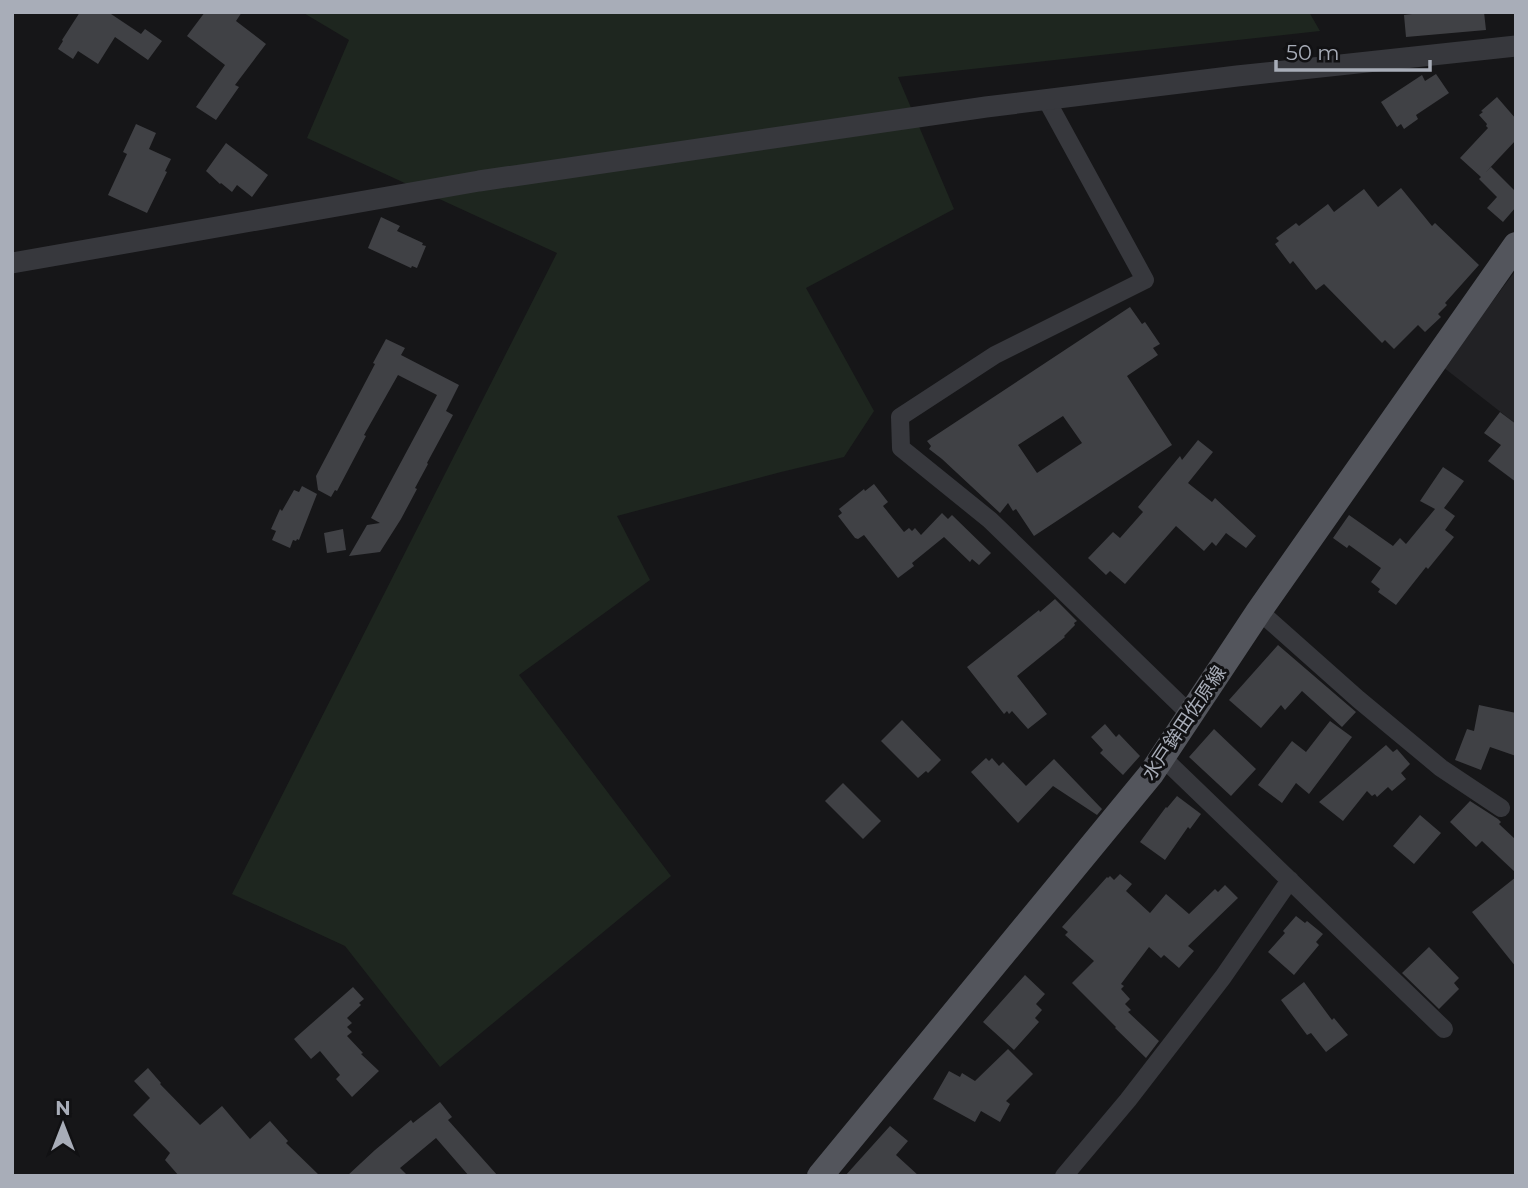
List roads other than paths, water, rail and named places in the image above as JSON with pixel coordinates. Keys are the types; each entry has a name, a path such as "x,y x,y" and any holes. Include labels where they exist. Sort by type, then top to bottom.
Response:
{"main road":[{"name":"水戸鉾田佐原線","path":"822,1175 1134,795 1259,611 1516,245"}],"street":[{"path":"12,262 479,181 972,108 1251,74 1516,46"},
{"path":"1046,99 1145,280 995,355 900,416 901,447 990,520 1190,714"},
{"path":"1259,611 1441,768 1501,808"},
{"path":"1162,757 1444,1029"},
{"path":"1064,1176 1128,1100 1216,987 1290,880"}]}
